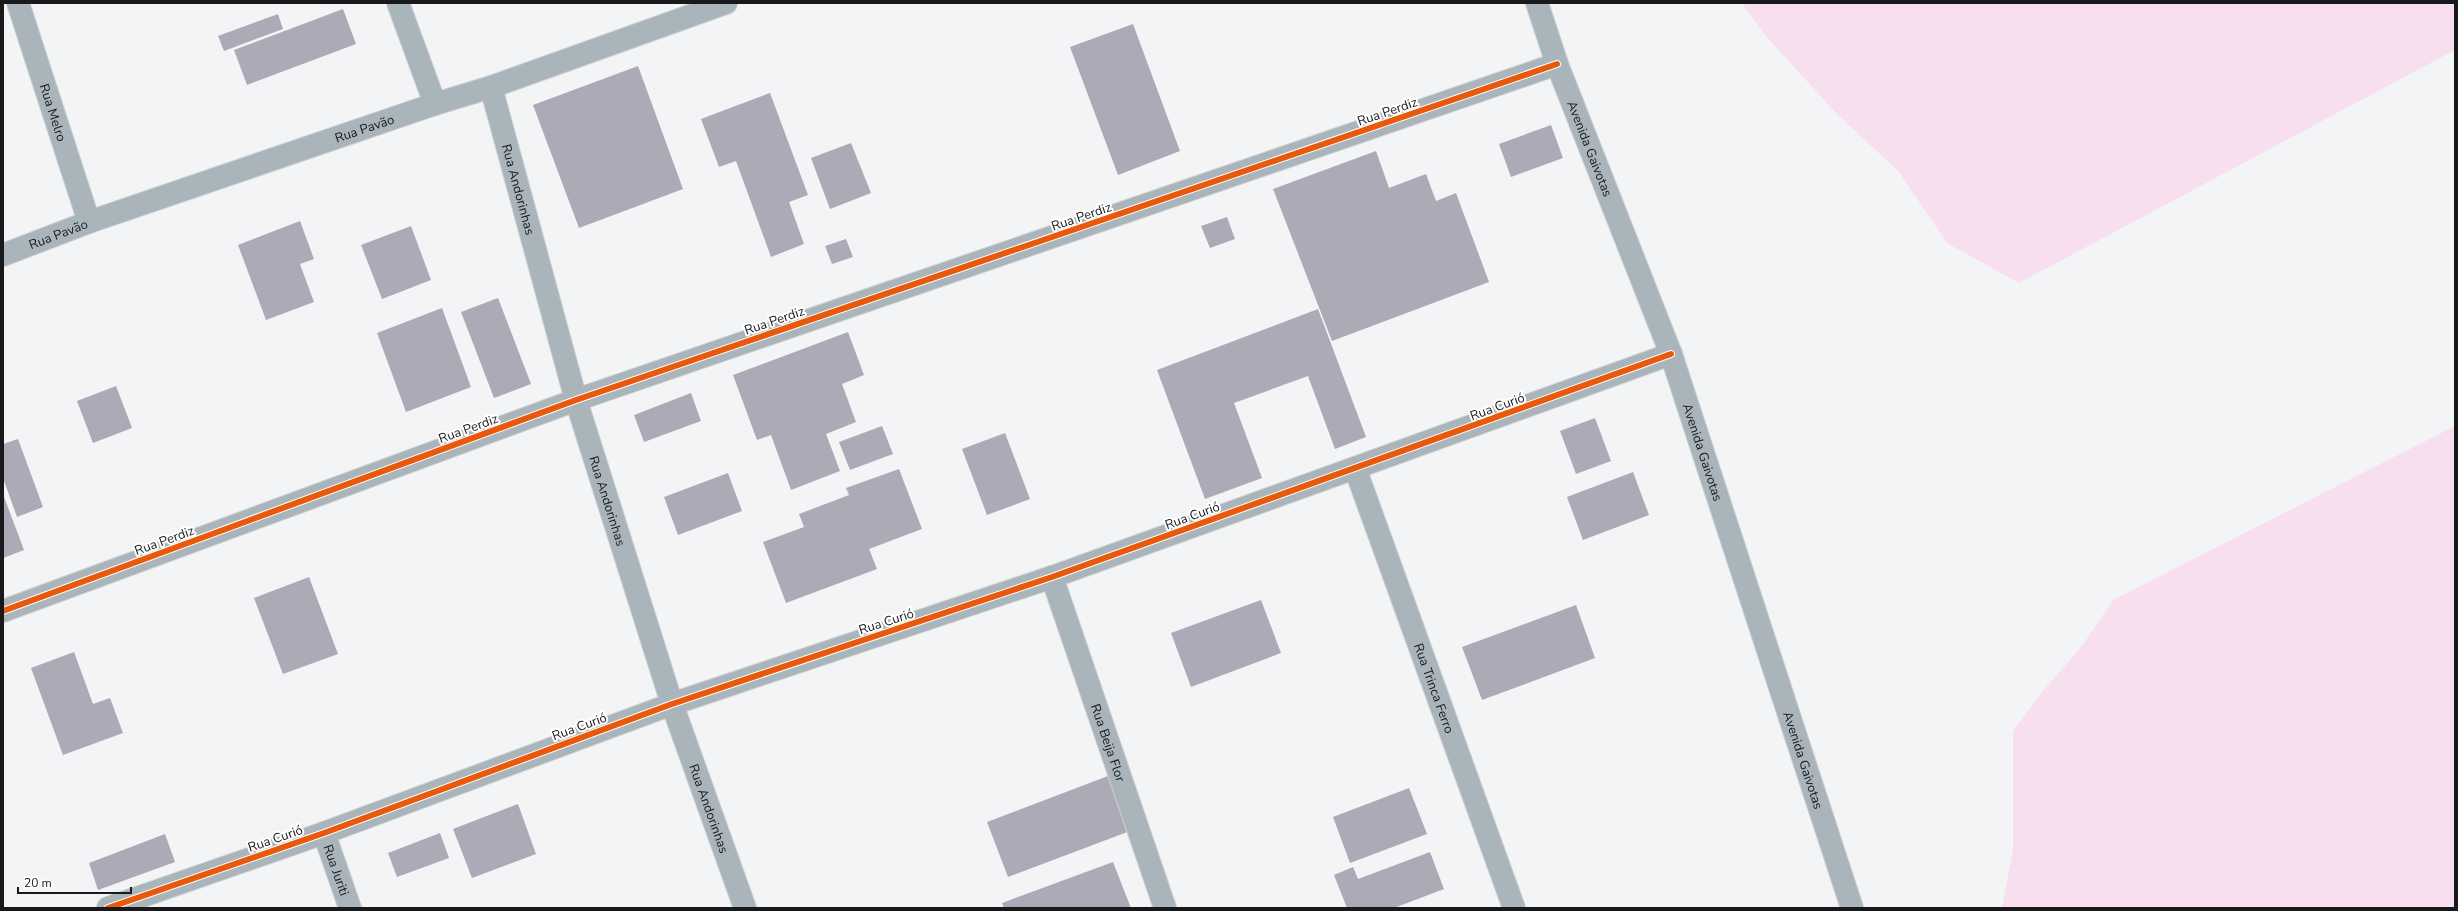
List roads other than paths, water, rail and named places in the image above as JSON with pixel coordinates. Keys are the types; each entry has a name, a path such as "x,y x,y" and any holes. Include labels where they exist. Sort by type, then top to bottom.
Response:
{"street":[{"name":"Rua Melro","path":"18,3 89,222"},
{"path":"398,3 435,104"},
{"name":"Rua Pavão","path":"3,255 89,222 435,104 491,87 726,3"},
{"name":"Avenida Gaivotas","path":"1537,3 1558,64 1671,354 1852,908"},
{"name":"Rua Perdiz","path":"3,610 576,400 1558,64"},
{"name":"Rua Andorinhas","path":"491,87 576,400 672,704 745,908"},
{"name":"Rua Curió","path":"108,908 324,833 672,704 1052,577 1671,354"},
{"name":"Rua Trinca Ferro","path":"1355,468 1514,908"},
{"name":"Rua Beija Flor","path":"1052,577 1165,908"},
{"name":"Rua Juriti","path":"324,833 350,908"}]}
